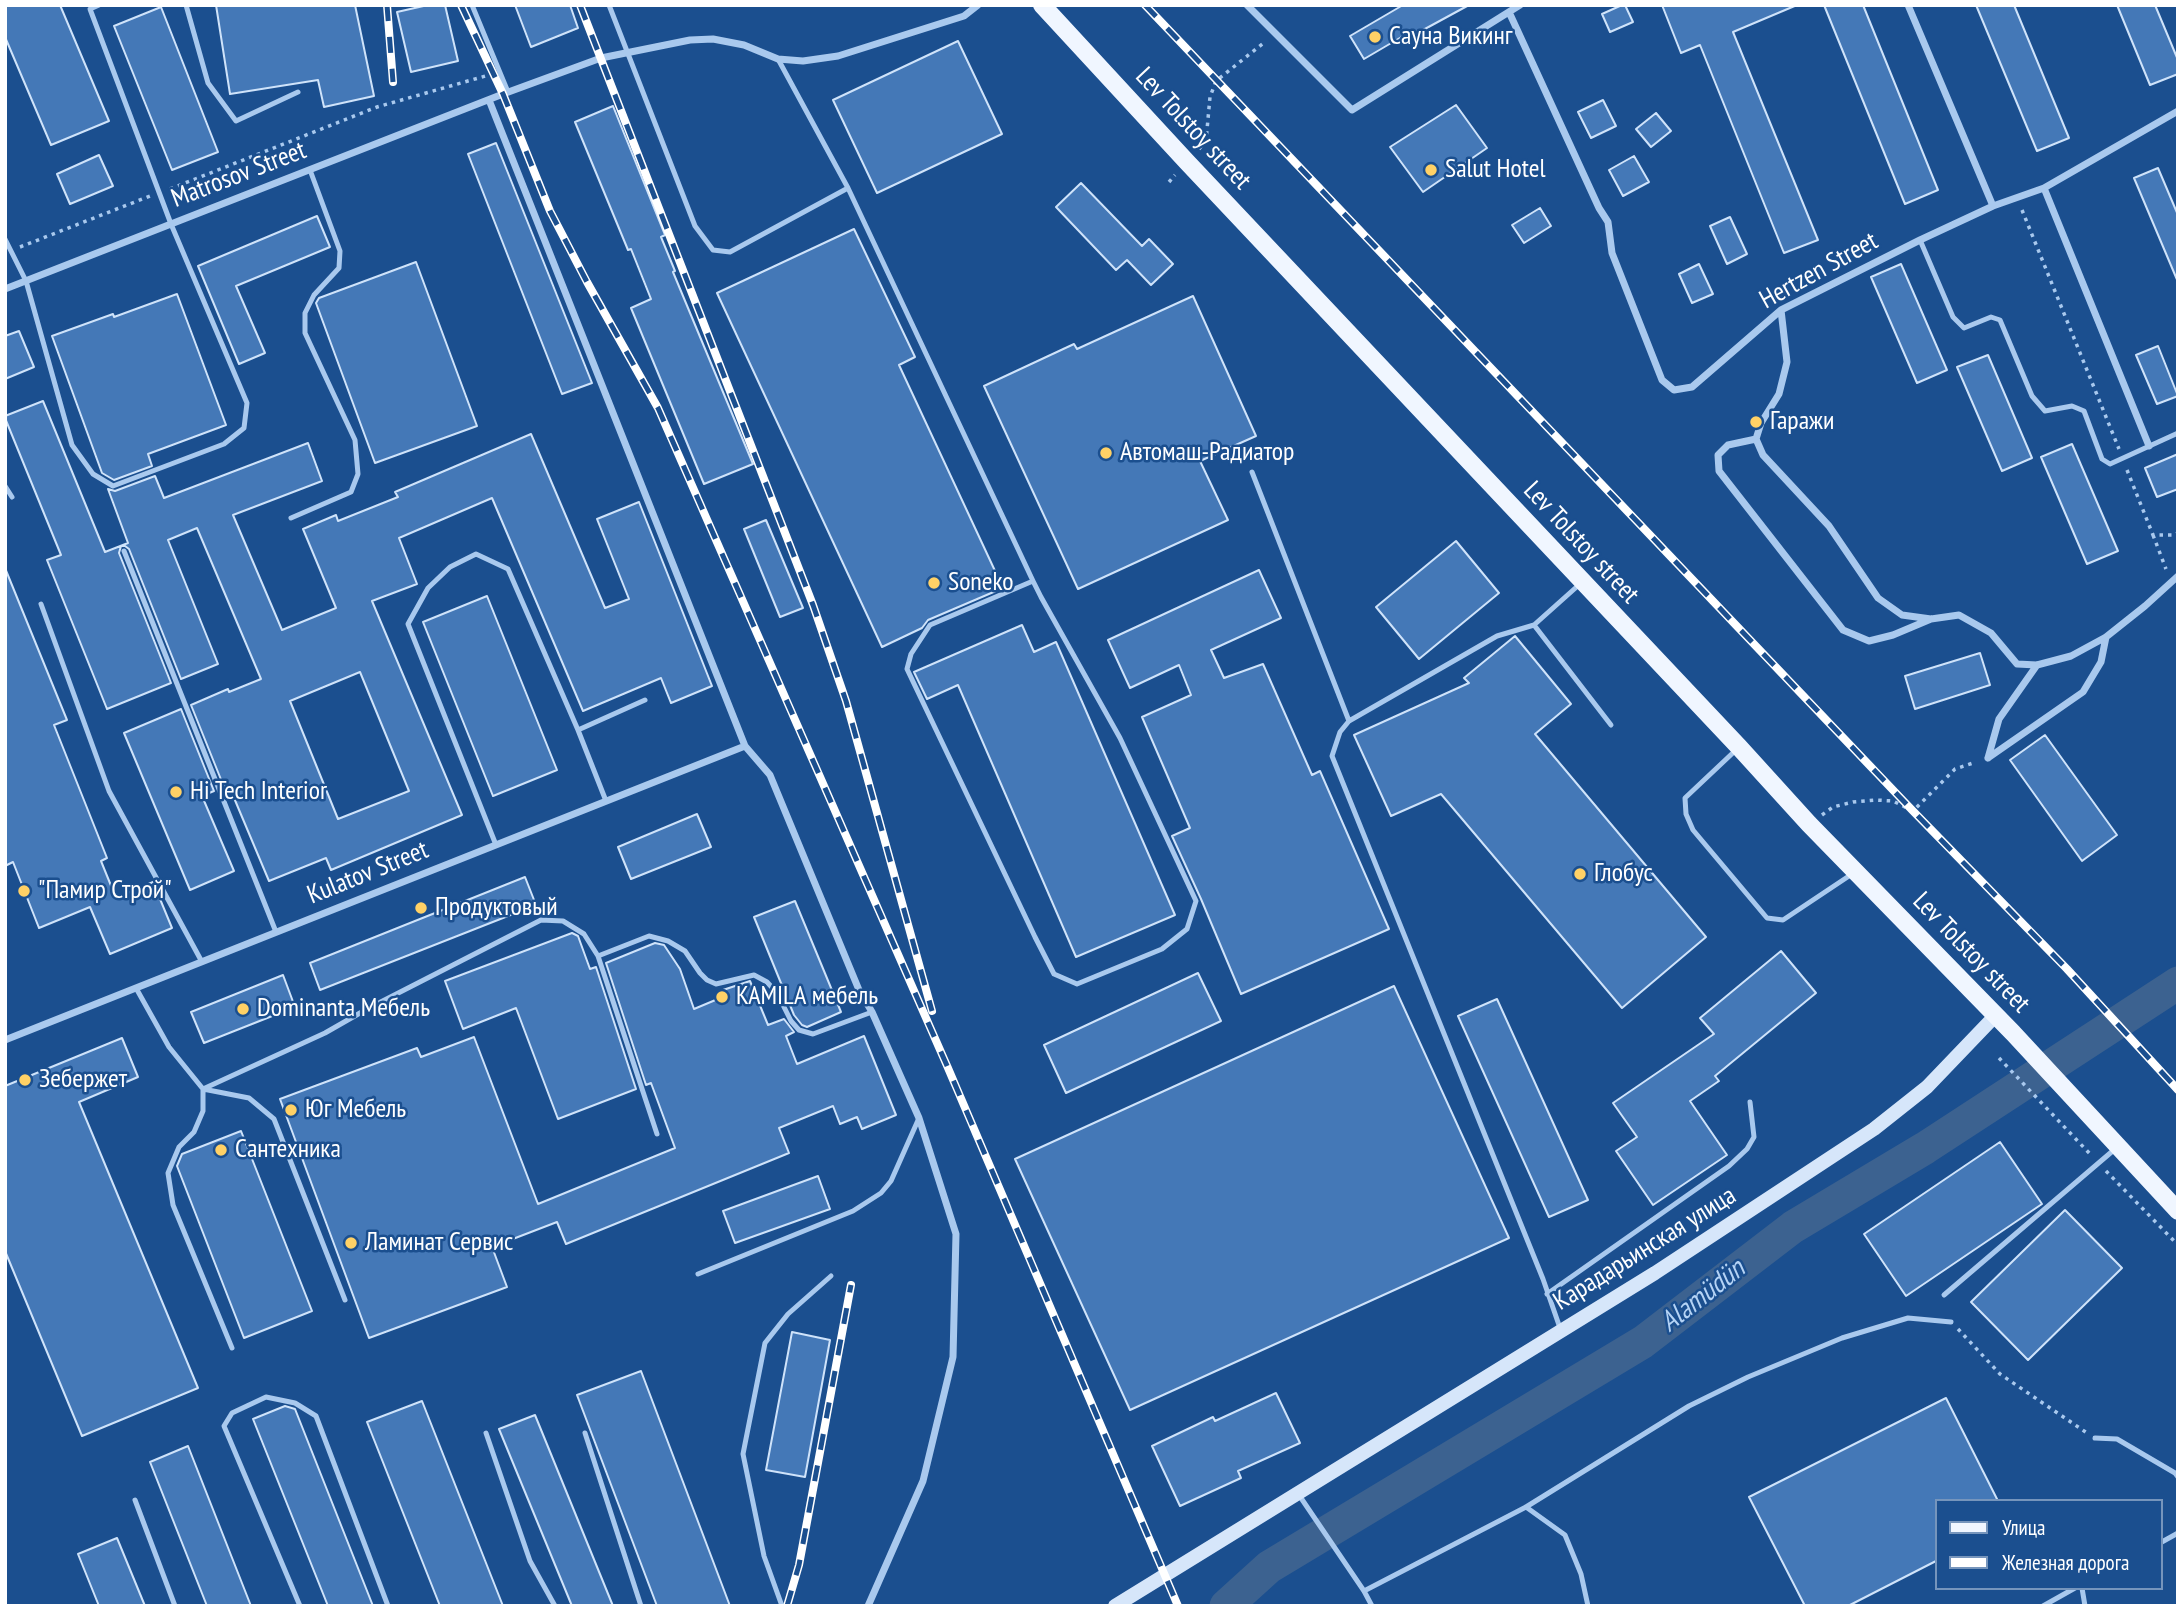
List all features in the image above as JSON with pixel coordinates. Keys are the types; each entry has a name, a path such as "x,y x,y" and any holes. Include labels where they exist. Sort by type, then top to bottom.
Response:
{"main road":[{"name":"Lev Tolstoy street","path":"1042,5 1581,582 1855,872 2013,1033 2178,1211"}],"street":[{"path":"778,59 803,61 838,55 964,16 978,5"},
{"path":"1247,5 1352,110 1520,5"},
{"path":"1908,5 1993,206"},
{"name":"Hertzen Street","path":"1509,12 1608,222 1612,253 1662,380 1674,390 1692,387 1781,310 1993,206 2044,188 2178,111"},
{"name":"Matrosov Street","path":"5,289 601,58 690,40 713,39 744,45 778,59"},
{"path":"489,100 745,746 770,775 859,990 872,1012 919,1118 957,1234 953,1357 923,1481 868,1606"},
{"path":"2044,188 2149,446"},
{"path":"1781,310 1787,362 1779,394 1761,423 1756,439 1763,454 1829,526 1878,598 1902,615 1931,619"},
{"path":"1756,439 1728,445 1718,455 1719,471 1843,630 1870,641 1893,635 1931,619 1959,615 1991,633 2017,664 2037,665 2071,656 2106,637 2178,576"},
{"path":"1988,758 2082,692 2101,662 2106,637"},
{"path":"1988,758 1999,719 2037,665"},
{"name":"Kulatov Street","path":"5,1040 745,746"},
{"name":"Карадарьинская улица","path":"1115,1606 1655,1273 1874,1129 1927,1087 1996,1016"}],"lane":[{"path":"5,239 26,281 72,445 93,474 113,486 224,444 244,428 247,403 171,224 90,9 99,5"},
{"path":"186,5 208,83 236,121 298,92"},
{"path":"472,5 508,92"},
{"path":"609,5 695,226 713,250 730,252 848,188"},
{"path":"778,59 848,188 1033,581 1120,738 1196,901 1187,929 1162,949 1077,984 1054,974 907,668 911,654 930,625 1033,581"},
{"path":"291,518 351,492 358,474 355,440 305,333 305,313 314,295 339,268 340,251 310,170"},
{"path":"1920,240 1953,317 1964,328 1991,317 2000,320 2032,396 2045,411 2073,406 2084,411 2102,459 2110,464 2123,460 2178,433"},
{"path":"1252,472 1349,721"},
{"path":"5,485 12,498"},
{"path":"124,551 276,932"},
{"path":"496,845 408,624 428,588 450,567 477,554 508,569 606,801"},
{"path":"1561,1331 1538,1266 1332,756 1340,732 1349,721 1497,636 1534,625 1581,582"},
{"path":"41,604 109,790 202,962"},
{"path":"1534,625 1611,725"},
{"path":"578,730 645,701"},
{"path":"1739,747 1685,798 1686,814 1693,830 1767,918 1783,920 1855,872"},
{"path":"203,1089 325,1034 367,1009 541,920 563,921 584,934 598,956 657,1134"},
{"path":"598,956 649,936 668,941 685,951 700,974 716,984 754,975 767,982 777,993 791,1021 799,1030 813,1034 872,1012"},
{"path":"136,988 169,1047 203,1089 203,1111 194,1132 180,1146 168,1173 173,1205 232,1348"},
{"path":"203,1089 249,1098 274,1119 345,1300"},
{"path":"1547,1294 1730,1166 1747,1149 1754,1136 1750,1102"},
{"path":"698,1274 853,1211 881,1193 891,1181 919,1118"},
{"path":"1944,1295 2119,1145"},
{"path":"782,1606 764,1556 743,1454 765,1343 788,1314 831,1276"},
{"path":"1364,1591 1526,1507 1689,1406 1748,1377 1842,1338 1908,1318 1951,1322"},
{"path":"300,1606 224,1426 232,1413 266,1397 295,1403 316,1416 388,1606"},
{"path":"486,1433 530,1561 555,1606"},
{"path":"585,1433 641,1606"},
{"path":"2095,1438 2117,1439 2178,1477"},
{"path":"1298,1493 1372,1606"},
{"path":"135,1500 175,1606"},
{"path":"1526,1507 1565,1535 1581,1574 1588,1606"},
{"path":"2162,1542 2178,1533"},
{"path":"2043,1606 2071,1590"}],"path":[{"path":"1169,182 1206,141 1210,97 1216,81 1259,46"},
{"path":"10,251 377,107 494,73"},
{"path":"2017,198 2171,583"},
{"path":"2153,535 2178,533"},
{"path":"1833,807 1853,802 1892,801 1913,811 1955,769 1988,758"},
{"path":"1999,1058 2178,1245"},
{"path":"1951,1322 2000,1374 2095,1438"}],"building":[{"path":"5,5 60,5 109,121 51,145 5,37"},
{"path":"216,5 355,5 374,96 324,107 318,80 230,94"},
{"path":"428,5 445,5 458,61 411,72 397,12"},
{"path":"515,5 570,5 578,28 531,47"},
{"path":"1403,5 1469,5 1412,36 1410,32 1364,59 1350,36"},
{"path":"1625,5 1633,22 1610,32 1602,14"},
{"path":"1662,5 1797,5 1733,32 1818,240 1784,253 1700,45 1681,53"},
{"path":"1824,5 1863,5 1938,190 1905,204"},
{"path":"1976,5 2014,5 2069,138 2037,151"},
{"path":"2117,5 2155,5 2178,60 2178,74 2150,85"},
{"path":"161,7 218,152 172,170 114,26"},
{"path":"958,41 1002,134 877,193 833,100"},
{"path":"1603,100 1616,126 1591,138 1578,112"},
{"name":"Salut Hotel","path":"1456,105 1487,148 1423,192 1390,147"},
{"path":"613,106 665,235 661,237 675,271 673,272 753,464 704,484 631,308 651,299 575,122"},
{"path":"1656,113 1671,131 1651,147 1636,129"},
{"path":"496,143 592,383 562,394 468,154"},
{"path":"99,155 113,186 70,204 57,174"},
{"path":"1634,156 1649,182 1623,196 1609,170"},
{"path":"2158,168 2178,215 2178,282 2134,178"},
{"path":"1081,183 1142,246 1149,239 1173,264 1151,285 1127,260 1116,270 1056,207"},
{"path":"1540,208 1551,226 1524,243 1512,225"},
{"path":"317,216 330,247 236,286 265,353 239,364 198,266"},
{"path":"1730,217 1747,254 1727,264 1710,226"},
{"path":"854,229 915,357 899,365 1003,588 928,620 922,628 882,647 717,293"},
{"path":"416,262 477,426 375,463 316,303 319,298"},
{"path":"1699,264 1713,294 1692,303 1679,274"},
{"path":"1901,264 1947,370 1917,383 1871,277"},
{"path":"177,294 226,425 148,454 152,466 114,480 102,473 52,336"},
{"name":"Автомаш-Радиатор","path":"1193,296 1256,436 1200,461 1228,520 1078,589 984,386 1074,344 1077,349"},
{"path":"19,331 34,367 5,379 5,336"},
{"path":"2158,346 2178,396 2157,404 2136,355"},
{"path":"1988,355 2032,458 2002,471 1957,367"},
{"path":"43,401 105,552 128,543 108,489 115,491 155,476 164,498 308,443 322,481 233,515 282,630 336,608 303,529 336,515 338,521 398,497 395,492 531,434 605,608 629,599 597,519 639,502 712,686 671,703 661,678 583,711 492,498 399,538 417,584 372,601 462,815 331,870 326,858 269,881 229,786 224,787 191,705 228,689 229,692 261,679 197,528 168,540 218,664 181,679 129,549 121,546 119,553 171,683 107,709 47,560 61,555 5,416","holes":["360,672 409,791 338,819 290,701"]},
{"path":"2072,444 2118,551 2087,564 2041,457"},
{"path":"2178,454 2178,489 2157,497 2145,468"},
{"path":"766,520 803,608 780,617 744,529"},
{"path":"1456,541 1499,593 1419,659 1376,607"},
{"path":"5,568 67,720 54,725 107,858 101,861 116,898 153,882 172,928 110,954 90,907 39,928 13,862 5,866"},
{"path":"1259,570 1281,618 1211,650 1224,678 1263,664 1312,775 1320,771 1389,929 1241,994 1172,836 1190,828 1142,717 1191,695 1179,665 1130,688 1108,640"},
{"path":"487,596 557,770 493,796 423,622"},
{"path":"1022,625 1034,652 1056,642 1175,915 1076,957 958,685 927,699 914,672"},
{"path":"1515,636 1571,704 1535,734 1706,937 1622,1008 1441,794 1391,816 1354,735 1469,683 1464,678"},
{"path":"1980,653 1990,685 1915,709 1905,676"},
{"path":"181,709 214,791 202,796 234,871 190,890 124,733"},
{"path":"2045,735 2117,835 2082,861 2010,760"},
{"path":"697,814 711,847 631,879 618,847"},
{"path":"525,877 536,905 320,990 310,963"},
{"path":"795,901 841,1012 807,1027 794,1015 754,917"},
{"path":"572,933 578,936 590,969 596,967 636,1089 558,1119 516,1008 463,1029 445,981"},
{"path":"655,943 664,945 680,969 694,1009 725,996 723,990 750,981 768,1025 784,1019 794,1032 786,1036 797,1064 864,1036 896,1115 862,1129 857,1117 840,1124 833,1106 779,1128 789,1153 566,1244 557,1222 492,1247 507,1287 369,1338 280,1099 417,1048 421,1057 474,1037 538,1204 675,1148 651,1083 646,1085 606,963"},
{"path":"1781,951 1816,993 1715,1076 1719,1081 1690,1101 1727,1155 1653,1205 1616,1151 1637,1137 1613,1103 1714,1034 1700,1018"},
{"path":"1198,973 1221,1021 1066,1093 1044,1045"},
{"name":"Dominanta Мебель","path":"283,975 295,1007 204,1043 191,1012"},
{"path":"1394,986 1509,1238 1130,1410 1015,1159"},
{"path":"1497,999 1588,1200 1549,1217 1458,1016"},
{"path":"122,1038 138,1077 79,1102 198,1388 82,1436 5,1251 5,1086"},
{"path":"241,1131 312,1311 244,1338 177,1166 182,1154"},
{"path":"2000,1142 2042,1204 1906,1296 1864,1234"},
{"path":"818,1176 830,1209 735,1243 723,1211"},
{"path":"2065,1210 2122,1268 2028,1360 1971,1302"},
{"path":"792,1332 830,1340 805,1477 766,1470"},
{"path":"641,1371 730,1606 657,1606 577,1395"},
{"path":"1276,1393 1300,1443 1238,1471 1241,1478 1180,1506 1152,1446 1213,1417 1215,1421"},
{"path":"1946,1398 1997,1499 1934,1499 1934,1562 1848,1606 1805,1606 1749,1497"},
{"path":"422,1401 503,1606 440,1606 367,1422"},
{"path":"285,1406 295,1409 373,1606 328,1606 253,1419"},
{"path":"535,1415 613,1606 572,1606 499,1429"},
{"path":"188,1446 251,1606 207,1606 150,1462"},
{"path":"117,1538 145,1606 99,1606 78,1554"}],"waterway":[{"name":"Alamüdün","path":"1226,1606 1269,1567 1643,1342 1793,1227 1925,1148 2178,983"}],"railway":[{"path":"387,5 393,82"},
{"path":"461,5 503,94 550,211 658,408 948,1068 1178,1606"},
{"path":"580,5 813,605 846,701 932,1011"},
{"path":"1145,5 2067,969 2178,1090"},
{"path":"787,1606 799,1565 851,1285"}],"place":[{"name":"Сауна Викинг","path":"1375,37"},
{"name":"Salut Hotel","path":"1431,170"},
{"name":"Гаражи","path":"1756,422"},
{"name":"Автомаш-Радиатор","path":"1106,453"},
{"name":"Soneko","path":"934,583"},
{"name":"Hi Tech Interior","path":"176,792"},
{"name":"Глобус","path":"1580,874"},
{"name":"\"Памир Строй\"","path":"24,891"},
{"name":"Продуктовый","path":"421,908"},
{"name":"KAMILA мебель","path":"722,997"},
{"name":"Dominanta Мебель","path":"243,1009"},
{"name":"Зебержет","path":"25,1080"},
{"name":"Юг Мебель","path":"291,1110"},
{"name":"Сантехника","path":"221,1150"},
{"name":"Ламинат Сервис","path":"351,1243"}]}
